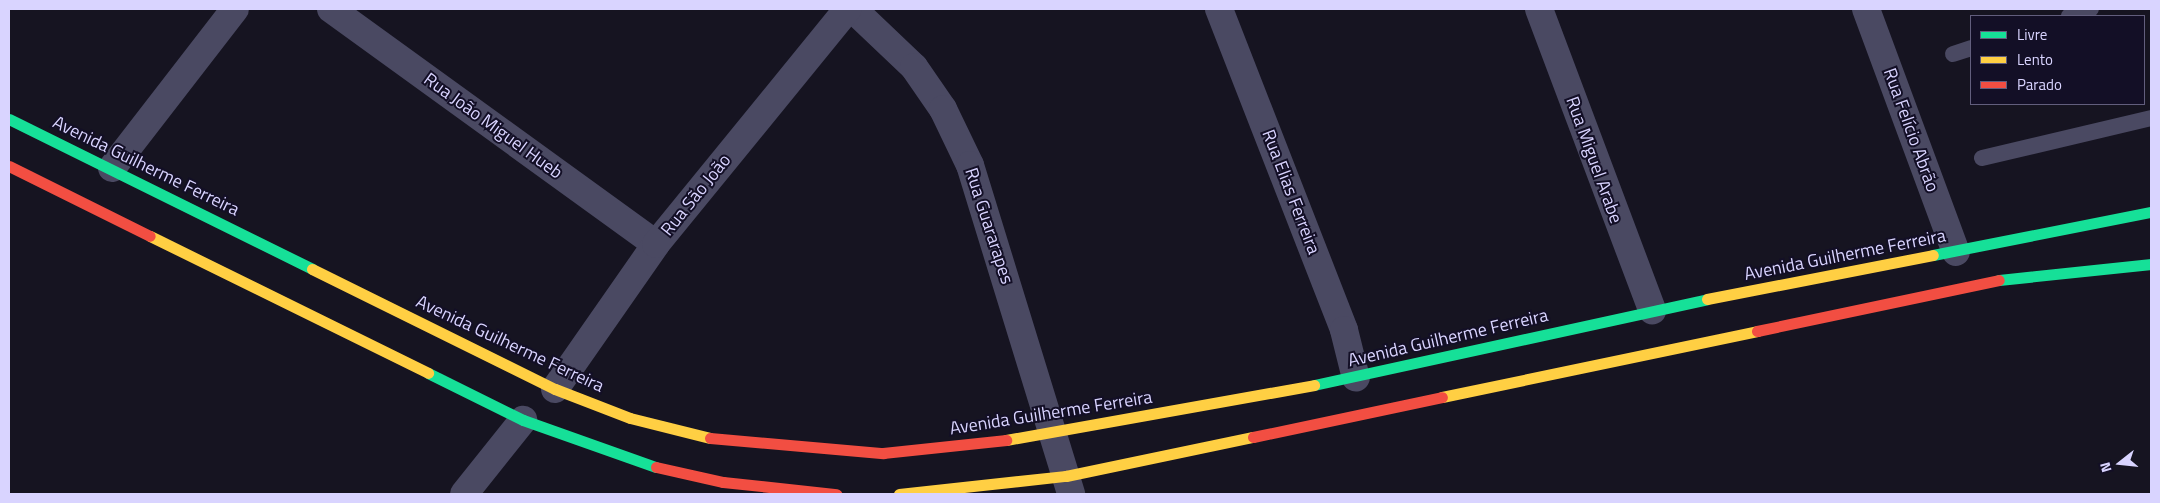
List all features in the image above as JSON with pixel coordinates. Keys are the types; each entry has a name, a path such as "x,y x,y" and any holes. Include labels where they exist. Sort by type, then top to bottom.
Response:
{"main road":[{"name":"Avenida Guilherme Ferreira","path":"9,119 112,168 555,389 630,418 707,438 789,447 882,453 973,446 1356,378 1652,310 1956,252 2151,212"},
{"path":"9,166 523,420 642,464 723,482 836,494"},
{"path":"899,494 1069,485 2032,273 2151,264"}],"street":[{"path":"112,168 236,9"},
{"name":"Rua João Miguel Hueb","path":"331,9 656,244"},
{"name":"Rua São João","path":"555,389 656,244 848,9"},
{"name":"Rua Guararapes","path":"853,9 914,67 943,109 966,157 1054,431 1069,485"},
{"name":"Rua Elias Ferreira","path":"1219,9 1344,330 1356,378"},
{"name":"Rua Miguel Arabe","path":"1539,9 1652,310"},
{"name":"Rua Felício Abrão","path":"1866,9 1956,252"},
{"path":"464,494 523,420"}],"lane":[{"path":"2071,15 2091,9"},
{"path":"1953,54 1970,48"},
{"path":"1982,158 2151,118"}],"traffic: fast":[{"path":"9,119 312,269"},
{"path":"1933,255 2151,212"},
{"path":"1999,280 2151,264"},
{"path":"1314,385 1707,299"},
{"path":"428,373 523,420 656,467"}],"traffic: slow":[{"path":"150,236 428,373"},
{"path":"1707,299 1933,255"},
{"path":"312,269 555,389 630,418 710,438"},
{"path":"1442,397 1757,331"},
{"path":"1006,440 1314,385"},
{"path":"899,494 1066,476 1253,437"}],"traffic: jam":[{"path":"9,166 150,236"},
{"path":"1757,331 1999,280"},
{"path":"1253,437 1442,397"},
{"path":"710,438 883,453 1006,440"},
{"path":"656,467 723,482 836,494"}]}
